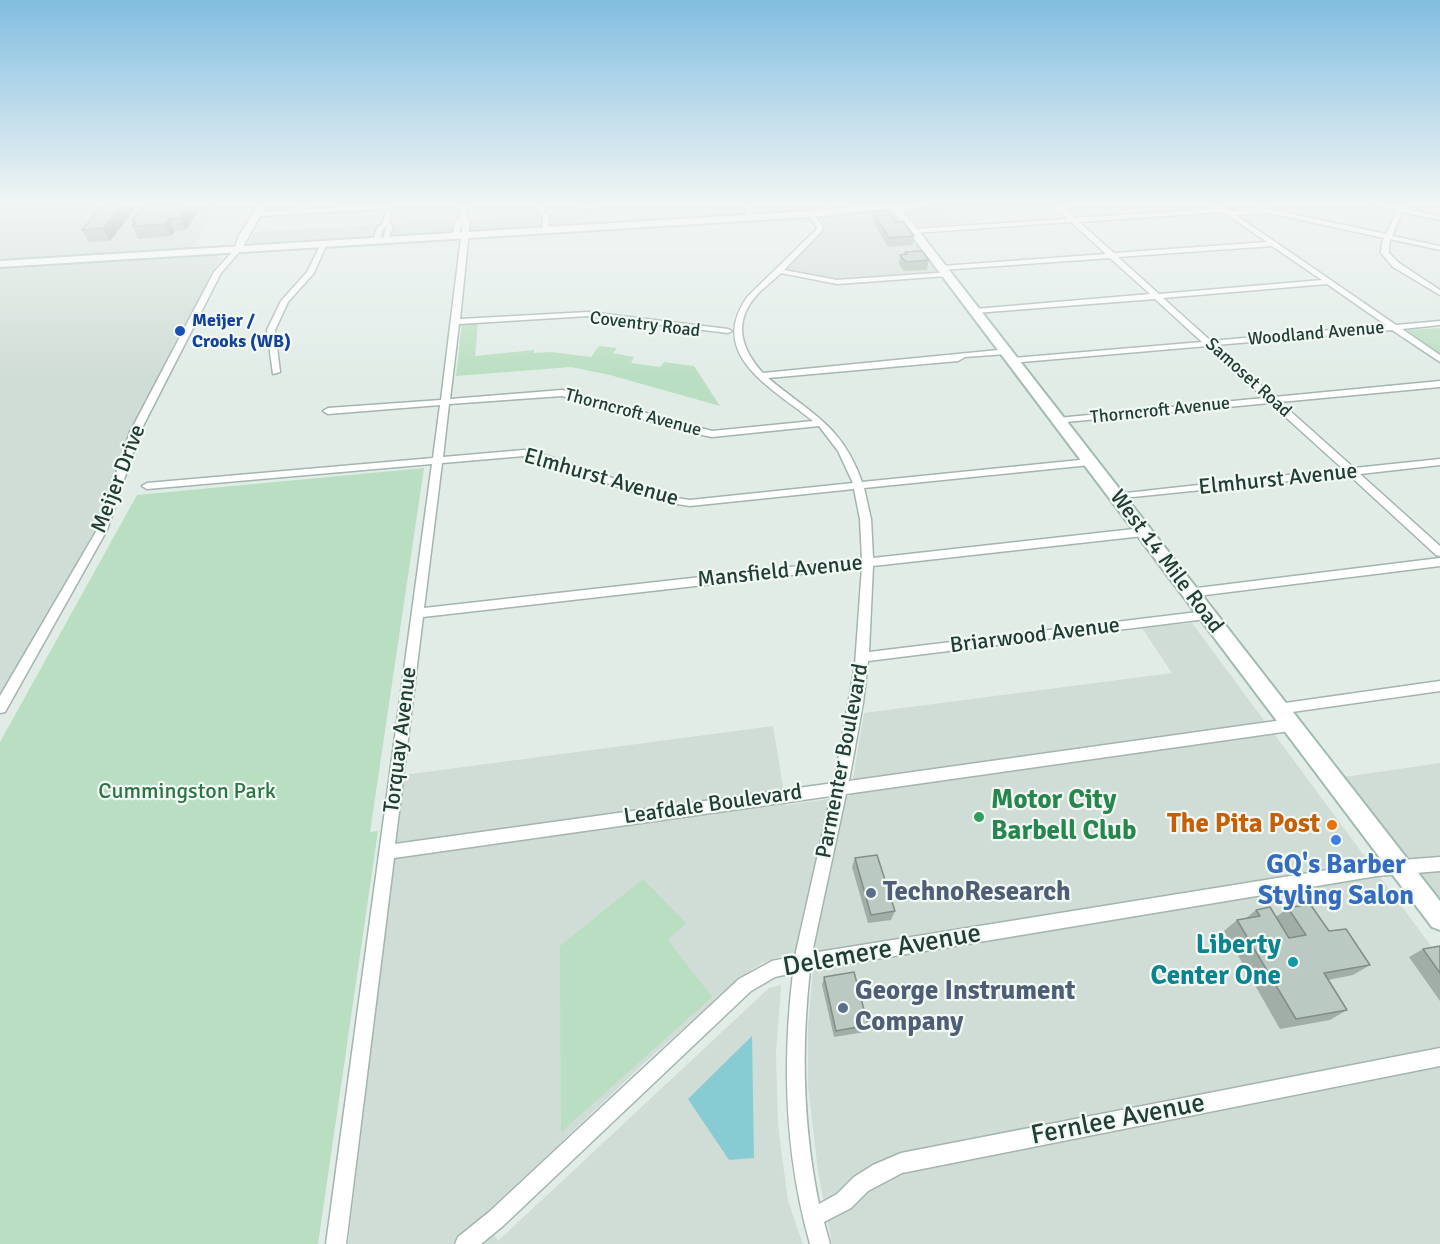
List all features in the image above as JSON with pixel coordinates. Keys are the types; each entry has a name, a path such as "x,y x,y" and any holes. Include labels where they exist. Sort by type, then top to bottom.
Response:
{"main road":[{"path":"0,264 33,262"},
{"name":"West 14 Mile Road","path":"937,262 1440,920"}],"street":[{"name":"Meijer Drive","path":"0,708 102,530 130,444 143,415 218,272 227,262"},
{"path":"276,372 271,330 285,301 310,273 315,262"},
{"name":"Torquay Avenue","path":"336,1244 444,402 459,262"},
{"path":"733,331 745,306 788,262"},
{"path":"779,271 837,282 1045,262"},
{"name":"Samoset Road","path":"1120,262 1440,552"},
{"path":"1300,262 1440,359"},
{"path":"1393,262 1440,293"},
{"path":"975,310 1329,282"},
{"name":"Coventry Road","path":"454,322 561,315 701,332 733,331"},
{"name":"Woodland Avenue","path":"759,376 958,358 967,361 1440,323"},
{"name":"Parmenter Boulevard","path":"733,331 759,376 820,423 847,455 859,486 867,535 863,656 856,712 802,963 796,1029 795,1085 800,1143 812,1218 820,1244"},
{"name":"Thorncroft Avenue","path":"1058,421 1440,384"},
{"name":"Thorncroft Avenue","path":"328,411 567,393 712,434 820,423"},
{"name":"Elmhurst Avenue","path":"147,486 436,460 532,454 668,500 682,502 1090,462"},
{"name":"Elmhurst Avenue","path":"1116,497 1440,462"},
{"name":"Mansfield Avenue","path":"417,613 1143,532"},
{"path":"1190,593 1440,562"},
{"name":"Briarwood Avenue","path":"863,656 875,657 1206,615"},
{"path":"1278,709 1440,686"},
{"name":"Leafdale Boulevard","path":"386,852 1290,725"},
{"name":"Delemere Avenue","path":"465,1244 496,1219 745,986 772,969 1399,868 1440,864"},
{"name":"Fernlee Avenue","path":"812,1218 843,1201 861,1184 880,1172 901,1163 1440,1057"}],"shaded area":[{"path":"98,262 219,262 127,437 102,518 0,698 0,268"},
{"path":"794,262 930,262 935,269 934,272 839,280 786,270"},
{"path":"1192,623 1440,958 1440,1244 832,1244 818,1172 808,1086 808,1026 815,950 787,954 762,963 743,975 641,1066 484,1216 498,1241 769,988 781,985 776,1053 778,1125 788,1201 803,1244 348,1244 403,775 773,726 786,805 850,796 864,713 1172,673 1142,628"},
{"path":"1440,763 1440,900 1344,777"}],"green space":[{"path":"478,322 475,356 534,350 534,353 551,352 591,357 599,346 617,348 613,353 634,357 631,363 660,367 664,362 694,366 720,406 610,375 571,367 456,376 462,323"},
{"path":"1440,328 1440,355 1410,334 1408,330"},
{"name":"Cummingston Park","path":"424,468 370,832 378,831 318,1244 0,1244 0,742 137,495"},
{"path":"643,879 686,923 668,940 712,997 561,1132 560,946"}],"water":[{"path":"752,1036 754,1158 729,1160 688,1099"}],"building":[{"name":"TechnoResearch","path":"877,855 895,911 871,915 855,858"},
{"name":"Liberty Center One","path":"1310,904 1329,931 1346,929 1370,965 1324,973 1347,1010 1296,1019 1237,920 1260,916 1256,910 1270,907 1289,938 1306,935 1288,908"},
{"path":"1440,946 1440,973 1423,949"},
{"name":"George Instrument Company","path":"854,972 868,1025 836,1031 824,977"}],"place":[{"name":"Meijer / Crooks (WB)","path":"180,331"},
{"name":"Motor City Barbell Club","path":"979,817"},
{"name":"The Pita Post","path":"1332,825"},
{"name":"GQ's Barber Styling Salon","path":"1336,840"},
{"name":"TechnoResearch","path":"871,893"},
{"name":"Liberty Center One","path":"1293,962"},
{"name":"George Instrument Company","path":"843,1008"}]}
